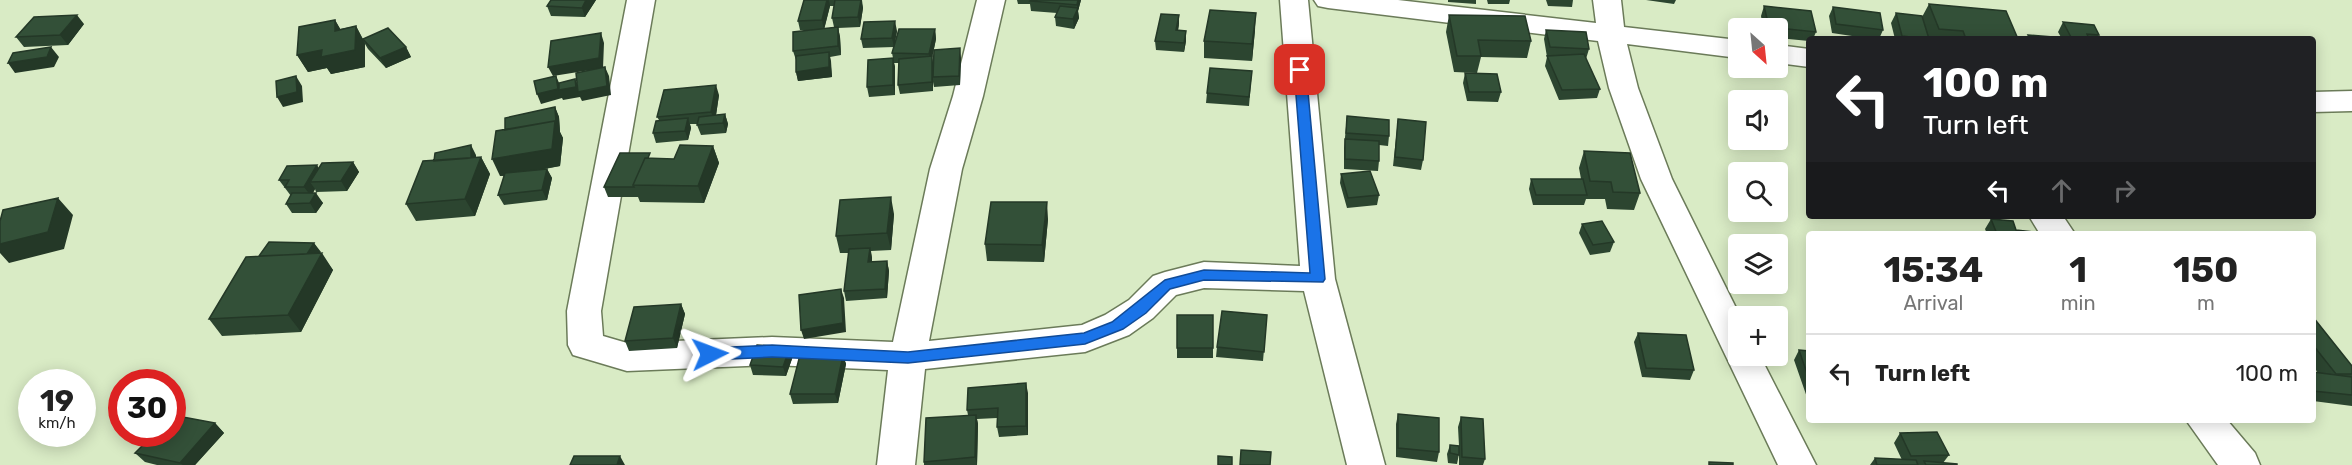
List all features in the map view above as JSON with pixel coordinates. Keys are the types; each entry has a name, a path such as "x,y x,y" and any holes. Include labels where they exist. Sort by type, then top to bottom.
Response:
{"street":[{"path":"641,0 584,311 586,345 627,357 772,351 908,357 1085,338 1117,326 1141,309 1165,285 1204,275 1318,279"},
{"path":"896,465 908,357 946,169 968,96 991,0"},
{"path":"1294,0 1318,279 1366,465"},
{"path":"1328,0 1728,47"},
{"path":"1607,0 1610,32 1635,123 1688,249 1728,328"},
{"path":"1788,55 1806,58"},
{"path":"2316,102 2352,101"},
{"path":"1747,366 1797,465"},
{"path":"2207,423 2241,465"}],"building":[{"path":"551,0 586,0 582,8 547,6"},
{"path":"804,0 827,0 822,20 798,21"},
{"path":"835,0 861,0 858,17 832,18"},
{"path":"1031,0 1078,0 1077,5"},
{"path":"1929,4 2006,11 2017,36 1965,36 1963,31 1939,29"},
{"path":"1060,6 1078,8 1073,19 1055,17"},
{"path":"1764,6 1811,11 1816,32 1788,29 1788,18 1767,18"},
{"path":"1833,7 1880,13 1883,30 1836,24"},
{"path":"1210,10 1256,13 1252,44 1204,41"},
{"path":"1896,13 1922,16 1928,36 1902,36"},
{"path":"1161,14 1179,15 1176,30 1186,31 1184,43 1155,41"},
{"path":"77,15 60,35 16,37 34,17"},
{"path":"1449,15 1525,16 1531,41 1478,40 1481,56 1457,56"},
{"path":"335,20 335,31 356,26 355,50 321,57 322,50 297,55 299,27"},
{"path":"895,21 892,38 861,39 864,22"},
{"path":"2063,22 2094,25 2099,35 2087,34 2088,36 2070,36"},
{"path":"838,27 838,46 793,51 793,32"},
{"path":"388,28 406,47 380,58 363,39"},
{"path":"899,29 935,29 929,54 892,53"},
{"path":"1546,30 1586,32 1589,49 1550,47"},
{"path":"601,33 599,58 548,67 551,41"},
{"path":"51,47 47,57 8,63 13,53"},
{"path":"960,48 959,76 933,77 934,50"},
{"path":"829,52 829,67 796,72 796,56"},
{"path":"1584,54 1600,89 1562,90 1547,56"},
{"path":"932,56 932,82 898,85 899,59"},
{"path":"893,58 893,85 867,87 868,60"},
{"path":"605,67 607,86 578,92 576,73"},
{"path":"1210,68 1252,71 1249,97 1207,93"},
{"path":"1465,73 1497,74 1501,92 1469,92"},
{"path":"296,76 297,92 277,97 276,81"},
{"path":"556,76 558,89 537,94 534,81"},
{"path":"575,79 576,87 559,90 559,83"},
{"path":"716,85 711,112 657,117 664,90"},
{"path":"555,107 556,123 555,121 505,130 505,118"},
{"path":"725,114 723,123 697,125 699,117"},
{"path":"1347,116 1389,120 1389,136 1346,133"},
{"path":"688,118 685,131 653,133 656,121"},
{"path":"1398,119 1426,122 1423,160 1395,157"},
{"path":"555,121 552,149 492,159 496,131"},
{"path":"1345,139 1379,141 1379,161 1345,159"},
{"path":"471,145 471,158 434,161 435,153"},
{"path":"680,145 713,146 698,186 633,185 645,158 674,159"},
{"path":"1584,151 1630,153 1640,193 1613,192 1611,182 1590,181"},
{"path":"620,153 650,153 648,158 645,158 634,187 604,187"},
{"path":"481,157 465,199 406,204 423,161"},
{"path":"353,162 341,181 310,182 322,163"},
{"path":"317,165 304,187 285,187 289,180 279,180 287,166"},
{"path":"547,169 542,190 498,195 505,173"},
{"path":"1370,171 1379,195 1348,198 1341,174"},
{"path":"1531,179 1583,179 1587,195 1536,195"},
{"path":"292,193 316,193 310,203 286,204"},
{"path":"891,197 887,233 836,236 840,200"},
{"path":"58,198 48,232 0,244 0,221 3,210"},
{"path":"991,202 1047,202 1042,245 985,244"},
{"path":"1991,219 2013,221 2016,230 2024,231 1996,231"},
{"path":"1602,221 1614,242 1593,245 1582,224"},
{"path":"269,242 314,243 307,254 259,256"},
{"path":"870,248 868,262 887,261 885,289 844,291 849,249"},
{"path":"322,253 288,315 209,319 246,257"},
{"path":"841,289 843,323 801,330 799,295"},
{"path":"681,304 673,338 625,341 634,307"},
{"path":"1222,311 1267,315 1264,352 1217,347"},
{"path":"1177,315 1213,315 1213,348 1177,348"},
{"path":"2316,321 2352,366 2352,374 2336,374 2316,349"},
{"path":"1638,333 1686,335 1694,370 1646,368"},
{"path":"757,345 790,347 783,367 750,365"},
{"path":"1799,350 1806,351 1806,370"},
{"path":"800,355 843,355 835,394 790,394"},
{"path":"2316,372 2352,377 2352,395 2316,391"},
{"path":"1026,383 1026,426 997,427 998,408 967,410 968,388"},
{"path":"1398,414 1439,418 1439,452 1398,448"},
{"path":"976,415 975,457 924,462 926,418"},
{"path":"1461,417 1483,419 1485,459 1462,457"},
{"path":"186,418 215,423 180,463 135,453 141,447 186,447"},
{"path":"1937,432 1949,455 1911,456 1900,433"},
{"path":"1450,445 1459,446 1459,455 1450,453"},
{"path":"1241,450 1271,452 1270,465 1240,465"},
{"path":"574,456 620,456 617,465 570,465"},
{"path":"1218,456 1232,457 1232,465 1218,465"},
{"path":"1875,458 1916,460 1918,465 1877,465"},
{"path":"1924,461 1957,464 1957,465 1926,465"},
{"path":"1709,462 1733,463 1733,465 1709,465"}],"route":[{"path":"710,354 772,351 908,357 1085,338 1117,326 1141,309 1165,285 1204,275 1318,279 1300,70"}]}
